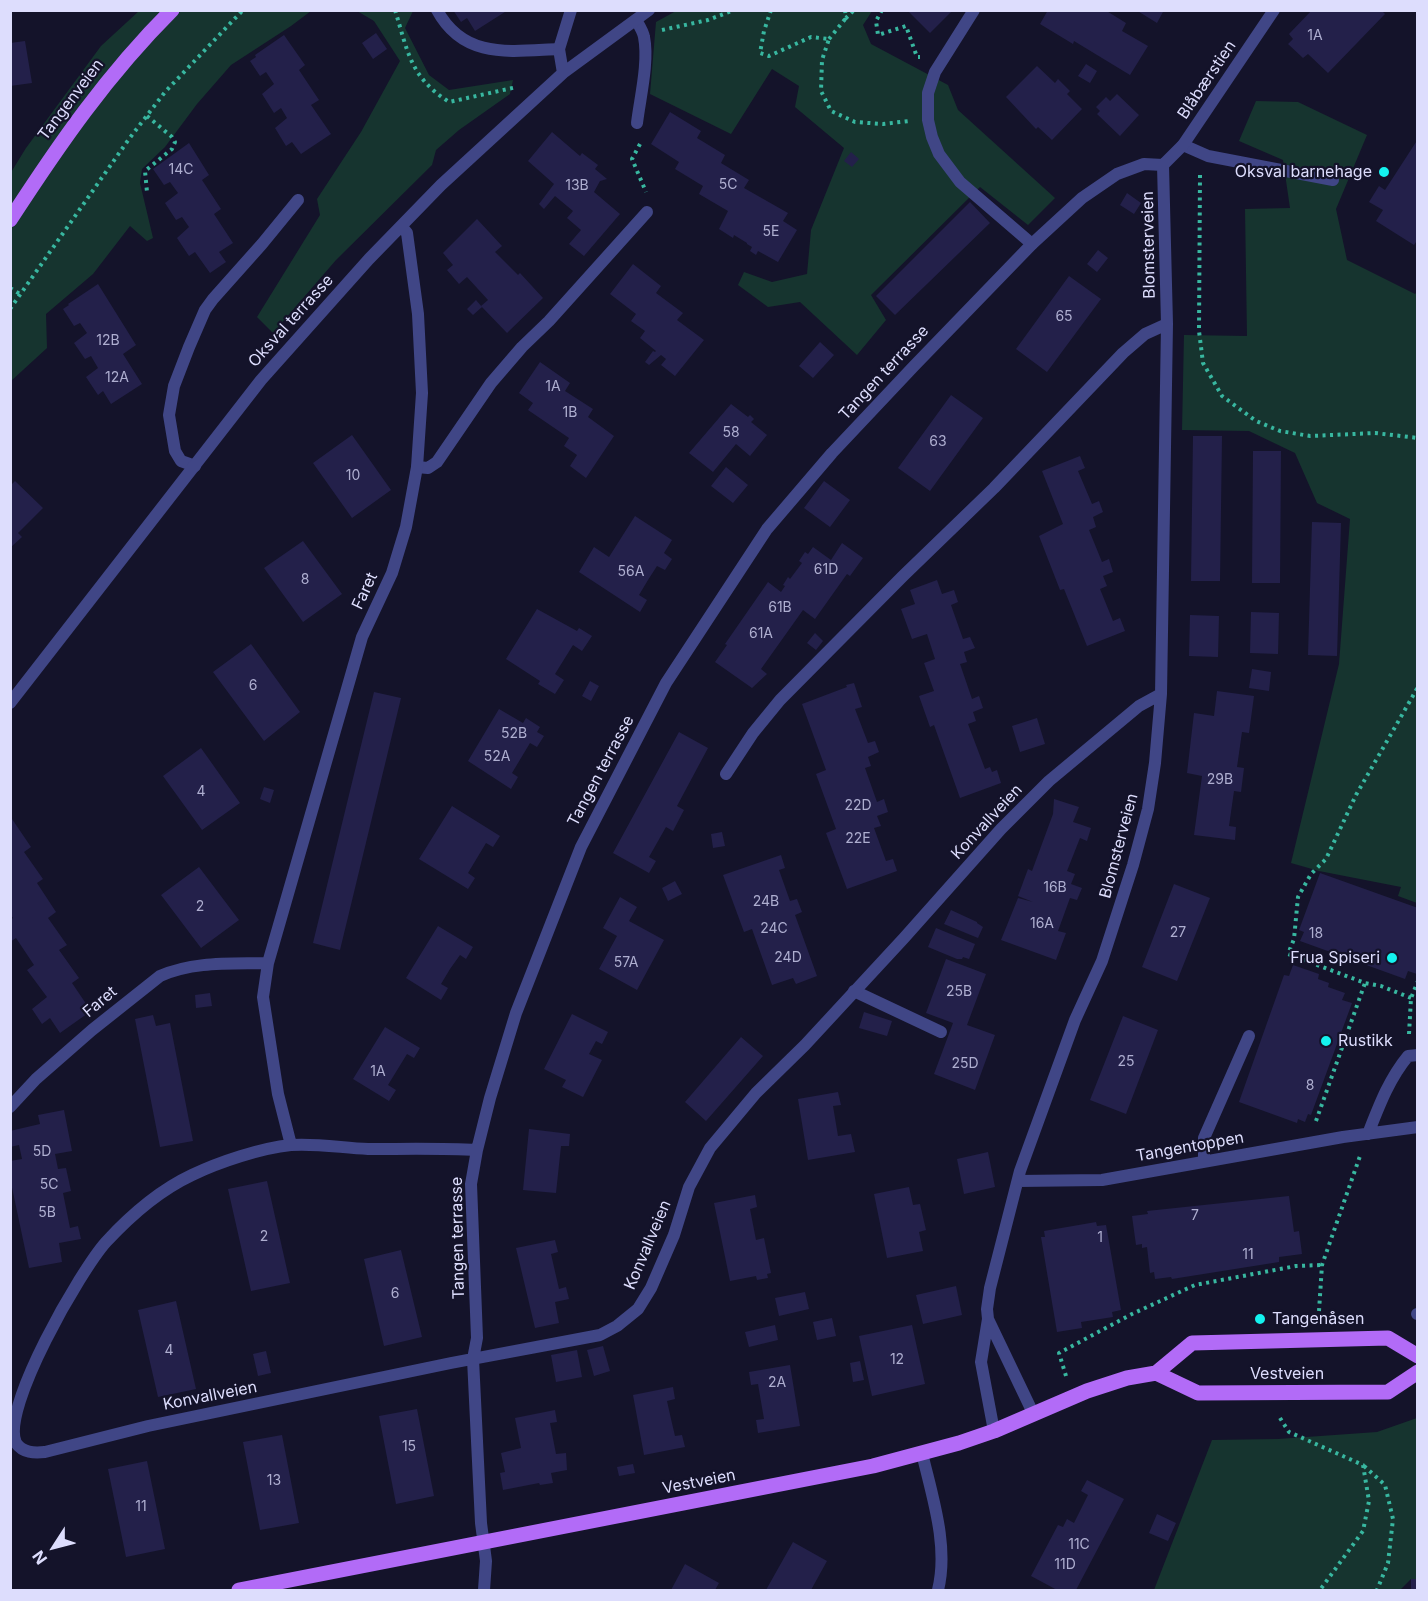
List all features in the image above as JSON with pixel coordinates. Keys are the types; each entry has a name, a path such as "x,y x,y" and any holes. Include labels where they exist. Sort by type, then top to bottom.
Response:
{"main road":[{"name":"Tangenveien","path":"10,220 89,103 141,41 172,10"},
{"name":"Vestveien","path":"239,1590 873,1466 994,1431 1087,1391 1127,1378 1156,1373 1192,1343 1388,1338 1418,1356"},
{"name":"Vestveien","path":"1156,1373 1198,1393 1388,1392 1418,1372"}],"street":[{"path":"437,10 449,27 462,38 480,48 497,51 559,49"},
{"path":"563,73 559,49 571,10"},
{"name":"Oksval terrasse","path":"10,703 261,380 369,259 441,185 563,73 649,10"},
{"path":"974,10 935,72 928,93 928,120 932,137 939,154 960,182 1032,244"},
{"name":"Blåbærstien","path":"1162,165 1183,145 1274,10"},
{"path":"636,20 644,33 645,58 637,123"},
{"path":"1183,145 1208,156 1333,180"},
{"name":"Tangen terrasse","path":"484,1590 486,1561 481,1523 473,1359 477,1338 471,1184 490,1098 516,1013 581,847 666,683 767,530 832,453 1032,244 1082,198 1117,174 1144,164 1162,165"},
{"name":"Blomsterveien","path":"994,1431 981,1362 990,1288 1031,1139 1075,1020 1102,961 1133,865 1148,809 1161,694 1167,324 1162,165"},
{"path":"195,466 181,461 175,451 169,415 174,386 189,347 213,299 297,200"},
{"path":"417,467 428,468 437,462 491,383 647,212"},
{"name":"Faret","path":"291,1145 278,1094 263,997 268,963 362,637 392,573 406,527 417,467 422,393 418,314 406,233 401,226"},
{"path":"726,774 753,733 780,700 994,488 1123,353 1145,334 1167,324"},
{"name":"Konvallveien","path":"477,1150 366,1149 291,1145 228,1161 171,1187 147,1204 106,1243 80,1276 46,1332 26,1372 14,1413 12,1427 15,1442 24,1450 32,1453 45,1452 148,1426 600,1335 617,1326 638,1309 651,1288 674,1235 689,1187 710,1148 756,1093 854,991 1001,829 1049,781 1139,706 1161,694"},
{"name":"Faret","path":"10,1107 36,1079 92,1030 160,976 172,970 199,965 268,963"},
{"path":"854,991 941,1032"},
{"path":"1204,1161 1204,1138 1249,1036"},
{"path":"1368,1134 1385,1091 1400,1066 1413,1055"},
{"name":"Tangentoppen","path":"1018,1181 1102,1180 1308,1143 1418,1127"},
{"name":"Blomsterveien","path":"988,1319 1033,1413"},
{"path":"922,1453 935,1511 941,1559 938,1590"}],"path":[{"path":"10,309 165,92 243,10"},
{"path":"395,10 411,61 418,74 427,85 449,102 510,87 531,86 540,94"},
{"path":"644,33 708,20 734,10"},
{"path":"771,10 760,52 769,56 811,37 829,39"},
{"path":"845,10 846,18"},
{"path":"854,10 829,39 822,60 821,91 831,111 855,122 883,124 928,120"},
{"path":"882,10 876,21 878,35 906,26 917,57 947,51"},
{"path":"147,116 175,142 172,150 145,171 147,192"},
{"path":"640,144 632,159 645,187"},
{"path":"1195,150 1201,178 1199,331 1203,363 1222,396 1256,421 1280,430 1310,436 1375,433 1418,438"},
{"path":"10,288 20,294"},
{"path":"1411,998 1288,954 1294,939 1298,897 1311,874 1326,859 1356,795 1418,687"},
{"path":"1413,1055 1411,998 1418,981"},
{"path":"1308,1143 1365,983"},
{"path":"1319,1311 1322,1265 1368,1134"},
{"path":"1066,1376 1059,1353 1132,1314 1195,1285 1296,1266 1322,1265"},
{"path":"1280,1418 1289,1432 1363,1465 1385,1485 1393,1519 1388,1563 1377,1590"},
{"path":"1320,1590 1363,1531 1369,1501 1363,1465"}],"green space":[{"path":"139,11 311,11 231,65 197,104 165,147 142,169 140,183 153,238 147,241 130,226 93,274 46,314 47,348 11,381 10,174 26,148 101,46"},
{"path":"357,11 413,11 405,28 429,75 449,90 513,80 510,94 459,130 436,150 432,165 336,260 273,333 257,317 320,215 317,199 361,132 400,61 374,21"},
{"path":"676,11 872,11 863,25 871,44 948,85 958,110 1055,198 1028,225 980,187 871,295 886,320 857,355 800,302 768,307 738,285 744,272 772,282 807,274 811,230 844,148 795,107 799,86 772,69 731,134 650,94 656,22"},
{"path":"1256,101 1298,102 1367,135 1336,209 1347,260 1415,294 1417,292 1417,903 1398,896 1401,887 1319,871 1291,863 1339,664 1350,519 1317,503 1295,453 1249,431 1182,430 1184,335 1247,336 1245,209 1290,208 1283,160 1239,141"},
{"path":"1417,1418 1417,1579 1411,1579 1400,1590 1154,1590 1212,1440 1278,1439 1377,1432"}],"building":[{"path":"453,10 508,10 475,31 467,18 461,22"},
{"path":"907,10 953,10 930,33"},
{"path":"1048,10 1105,10 1126,23 1122,31 1148,46 1130,75 1074,41 1073,44 1040,24"},
{"path":"1136,10 1164,10 1157,23"},
{"path":"1312,10 1384,10 1385,14 1328,73 1308,54 1303,58 1288,44 1293,39 1289,34"},
{"path":"376,33 387,49 373,59 362,43"},
{"path":"284,35 305,65 299,70 319,100 311,105 331,134 301,154 292,142 286,146 275,128 287,118 281,108 274,113 262,94 274,84 266,72 260,76 250,61"},
{"path":"25,41 32,83 10,86 10,43"},
{"path":"1086,64 1097,71 1090,83 1078,76"},
{"path":"1037,66 1055,83 1058,79 1070,91 1067,94 1082,109 1052,140 1038,127 1036,129 1006,97"},
{"path":"1117,94 1139,115 1120,136 1097,114 1100,111 1096,107 1106,97 1110,101"},
{"path":"670,112 701,131 697,138 725,155 721,163 749,180 744,188 788,213 783,221 797,230 778,262 758,251 756,255 750,251 752,247 747,243 719,229 728,211 699,194 703,186 675,169 679,162 651,144"},
{"path":"552,132 580,156 582,153 598,165 595,169 607,179 600,181 594,192 620,214 584,256 569,244 581,230 567,218 573,211 555,196 544,209 539,204 554,184 528,161"},
{"path":"1418,139 1418,239 1414,245 1376,221 1383,210 1369,202 1379,186 1385,190"},
{"path":"189,143 209,175 202,180 221,209 214,214 233,243 219,252 226,262 210,273 195,252 189,256 177,238 189,227 182,217 176,220 165,203 178,193 170,182 164,185 153,169"},
{"path":"851,152 859,159 852,167 844,161"},
{"path":"1127,193 1141,203 1134,214 1120,205"},
{"path":"970,202 990,223 895,315 876,296"},
{"path":"477,219 502,246 495,252 518,275 520,273 543,298 507,333 481,306 488,300 467,277 459,284 447,270 453,265 443,253"},
{"path":"1098,250 1108,258 1097,272 1087,264"},
{"path":"633,264 661,286 656,293 683,313 677,320 704,340 675,376 661,365 666,359 661,355 649,365 645,362 653,351 656,351 640,338 645,331 631,321 636,314 610,294"},
{"path":"1069,276 1101,299 1047,372 1016,349"},
{"path":"98,284 136,345 123,354 142,384 111,404 103,391 98,395 86,377 98,368 91,356 85,359 74,343 87,333 80,323 74,326 63,309"},
{"path":"476,300 482,307 473,315 467,309"},
{"path":"820,342 834,355 813,378 799,366"},
{"path":"540,362 570,383 565,391 593,409 588,417 614,436 586,478 570,466 577,455 564,446 569,438 528,410 533,403 519,393"},
{"path":"951,395 983,418 930,491 898,468"},
{"path":"731,404 748,417 750,415 754,419 751,422 767,435 750,456 736,444 713,472 689,453"},
{"path":"352,435 391,490 352,518 313,463"},
{"path":"1193,436 1222,436 1220,581 1191,581"},
{"path":"1253,451 1281,451 1280,583 1252,583"},
{"path":"1080,456 1085,468 1078,471 1092,504 1099,501 1103,512 1093,517 1096,527 1089,530 1102,562 1109,559 1113,572 1103,576 1107,586 1100,589 1113,621 1120,618 1125,631 1087,646 1064,589 1060,590 1039,536 1063,524 1042,471"},
{"path":"726,467 748,485 733,503 711,486"},
{"path":"15,481 43,508 18,533 22,537 10,548 10,486"},
{"path":"824,481 850,500 830,527 804,508"},
{"path":"635,516 672,540 664,553 672,559 665,570 657,566 639,595 647,600 640,612 579,572 594,547 609,557"},
{"path":"1312,522 1341,523 1337,656 1308,655"},
{"path":"303,541 342,594 303,622 264,568"},
{"path":"842,543 863,558 850,576 847,574 815,619 803,610 761,669 767,674 752,688 715,662 768,582 781,592 788,577 790,579 802,563 799,561 805,552 808,554 813,547 831,560"},
{"path":"937,580 942,594 954,590 958,602 951,605 963,639 970,637 975,648 964,652 967,662 960,664 972,699 979,696 983,708 973,712 976,721 968,724 985,769 990,767 992,772 997,770 1001,783 960,798 934,725 930,727 919,696 934,691 924,663 935,659 927,634 912,639 901,609 915,604 910,590"},
{"path":"537,609 577,631 579,628 592,636 582,651 573,645 555,674 564,680 555,694 538,684 540,681 506,659"},
{"path":"1251,612 1279,613 1278,654 1250,653"},
{"path":"1190,615 1219,616 1218,657 1189,656"},
{"path":"815,633 823,641 816,650 807,643"},
{"path":"251,644 300,712 264,741 213,672"},
{"path":"1252,669 1271,672 1269,691 1249,688"},
{"path":"590,681 599,686 591,701 582,696"},
{"path":"854,683 862,707 855,709 868,743 875,741 879,752 868,757 871,766 865,768 877,802 884,799 888,812 877,816 881,826 874,828 886,861 893,859 897,871 847,889 826,833 836,829 816,774 826,770 802,704"},
{"path":"1217,691 1254,696 1249,733 1242,732 1237,767 1244,768 1241,792 1234,791 1229,826 1236,827 1235,840 1194,835 1202,776 1187,773 1194,713 1214,716"},
{"path":"374,692 401,698 340,950 313,943"},
{"path":"499,709 523,723 526,718 540,727 537,732 544,736 537,747 530,743 512,773 518,777 511,789 468,761"},
{"path":"1037,718 1045,744 1020,752 1012,726"},
{"path":"679,732 708,748 677,806 684,810 673,831 666,827 649,857 656,861 649,873 613,853"},
{"path":"201,748 240,803 202,830 163,776"},
{"path":"264,787 274,790 270,803 260,799"},
{"path":"1054,799 1079,807 1073,822 1091,828 1087,841 1080,838 1067,871 1075,874 1071,884 1082,888 1077,900 1070,898 1058,931 1066,933 1056,960 1001,940 1018,898 1033,902 1018,896 1028,869 1032,871 1053,814"},
{"path":"452,806 500,836 493,847 486,843 468,873 475,878 468,889 419,859"},
{"path":"10,816 31,847 24,852 43,879 37,883 56,912 48,918 67,945 59,950 79,978 72,983 91,1011 60,1033 50,1018 42,1024 32,1009 47,997 27,970 34,965 16,938 10,942 10,920 13,918 10,914"},
{"path":"722,832 725,846 713,848 711,834"},
{"path":"781,855 785,868 779,870 790,901 797,899 802,912 795,915 817,976 796,984 793,978 772,985 752,929 744,932 723,875"},
{"path":"199,867 239,920 201,948 161,895"},
{"path":"1320,873 1418,908 1417,974 1408,971 1405,979 1300,941 1304,932 1299,930"},
{"path":"675,881 682,894 668,901 662,888"},
{"path":"1174,884 1210,898 1177,981 1142,967"},
{"path":"620,897 637,907 629,921 664,940 637,990 599,969 617,936 603,928"},
{"path":"951,910 983,927 978,938 944,924"},
{"path":"438,926 473,947 466,959 460,955 450,969 441,984 448,988 441,1000 406,978"},
{"path":"936,928 975,944 969,959 963,957 957,959 928,947"},
{"path":"946,959 986,974 967,1025 995,1035 975,1090 934,1074 953,1023 926,1013"},
{"path":"1293,965 1319,974 1318,979 1329,983 1328,987 1345,993 1342,1000 1352,1003 1311,1115 1308,1114 1305,1122 1298,1119 1297,1123 1239,1102 1284,975 1289,976"},
{"path":"210,993 212,1006 196,1008 195,995"},
{"path":"864,1012 892,1021 887,1036 859,1028"},
{"path":"572,1014 608,1032 602,1044 596,1041 589,1054 602,1060 583,1097 562,1087 566,1080 544,1069"},
{"path":"153,1015 156,1026 170,1023 193,1141 160,1147 135,1019"},
{"path":"1123,1016 1158,1030 1126,1114 1090,1100"},
{"path":"385,1027 420,1048 414,1058 407,1054 388,1085 396,1090 389,1101 353,1079"},
{"path":"741,1037 763,1056 706,1121 685,1102"},
{"path":"838,1092 841,1105 833,1106 838,1136 851,1134 855,1152 808,1160 798,1099"},
{"path":"64,1110 72,1151 55,1154 58,1169 66,1168 71,1191 63,1193 70,1228 78,1226 81,1239 59,1243 62,1262 29,1268 10,1178 10,1161 22,1159 19,1145 10,1147 10,1131 40,1124 38,1115"},
{"path":"529,1129 570,1134 569,1146 561,1146 556,1193 523,1190"},
{"path":"988,1152 995,1187 964,1194 957,1159"},
{"path":"267,1181 290,1283 251,1291 228,1189"},
{"path":"909,1187 913,1205 920,1204 926,1230 919,1232 923,1251 887,1258 874,1194"},
{"path":"755,1195 757,1207 750,1209 756,1240 764,1238 771,1273 767,1274 768,1278 757,1280 756,1276 730,1281 714,1203"},
{"path":"1289,1196 1294,1232 1299,1231 1302,1254 1279,1257 1279,1262 1172,1279 1171,1277 1155,1279 1154,1272 1150,1273 1147,1247 1142,1248 1142,1244 1136,1245 1132,1216 1148,1214 1147,1211"},
{"path":"1096,1222 1097,1226 1106,1225 1121,1310 1112,1312 1113,1317 1081,1322 1082,1328 1057,1332 1041,1237 1045,1237 1044,1231"},
{"path":"555,1240 558,1252 551,1254 559,1289 566,1287 569,1299 555,1302 559,1323 535,1328 516,1248"},
{"path":"401,1250 422,1337 384,1346 364,1259"},
{"path":"956,1286 962,1315 923,1324 916,1295"},
{"path":"805,1292 809,1309 779,1316 775,1298"},
{"path":"176,1301 196,1389 158,1397 138,1310"},
{"path":"832,1318 836,1336 817,1340 813,1322"},
{"path":"775,1325 778,1340 749,1347 745,1332"},
{"path":"912,1325 925,1384 872,1396 859,1336"},
{"path":"603,1346 610,1371 594,1376 587,1350"},
{"path":"577,1350 582,1377 556,1382 551,1355"},
{"path":"266,1351 271,1373 258,1376 253,1354"},
{"path":"860,1361 864,1380 853,1382 850,1363"},
{"path":"790,1365 800,1426 758,1433 756,1420 764,1419 758,1384 751,1385 749,1372"},
{"path":"673,1387 675,1399 667,1401 675,1436 682,1435 685,1447 644,1455 633,1395"},
{"path":"417,1409 434,1496 396,1504 379,1416"},
{"path":"555,1410 557,1422 550,1423 556,1454 566,1453 567,1470 551,1473 553,1483 540,1485 539,1483 503,1490 500,1473 505,1472 501,1453 521,1448 515,1418"},
{"path":"282,1435 299,1523 260,1530 243,1442"},
{"path":"147,1461 165,1549 126,1557 108,1469"},
{"path":"633,1464 635,1473 619,1476 617,1467"},
{"path":"1087,1480 1124,1499 1076,1590 1057,1590 1031,1576 1058,1525 1063,1527 1067,1519 1074,1523 1088,1495 1081,1491"},
{"path":"1157,1514 1176,1523 1168,1541 1149,1533"},
{"path":"793,1542 827,1561 811,1590 766,1590"},
{"path":"685,1564 719,1583 715,1590 671,1590"},
{"path":"1411,1579 1418,1579 1418,1590 1411,1590"}],"place":[{"name":"Oksval barnehage","path":"1384,172"},
{"name":"Frua Spiseri","path":"1392,958"},
{"name":"Rustikk","path":"1326,1041"},
{"name":"Tangenåsen","path":"1260,1319"}]}
